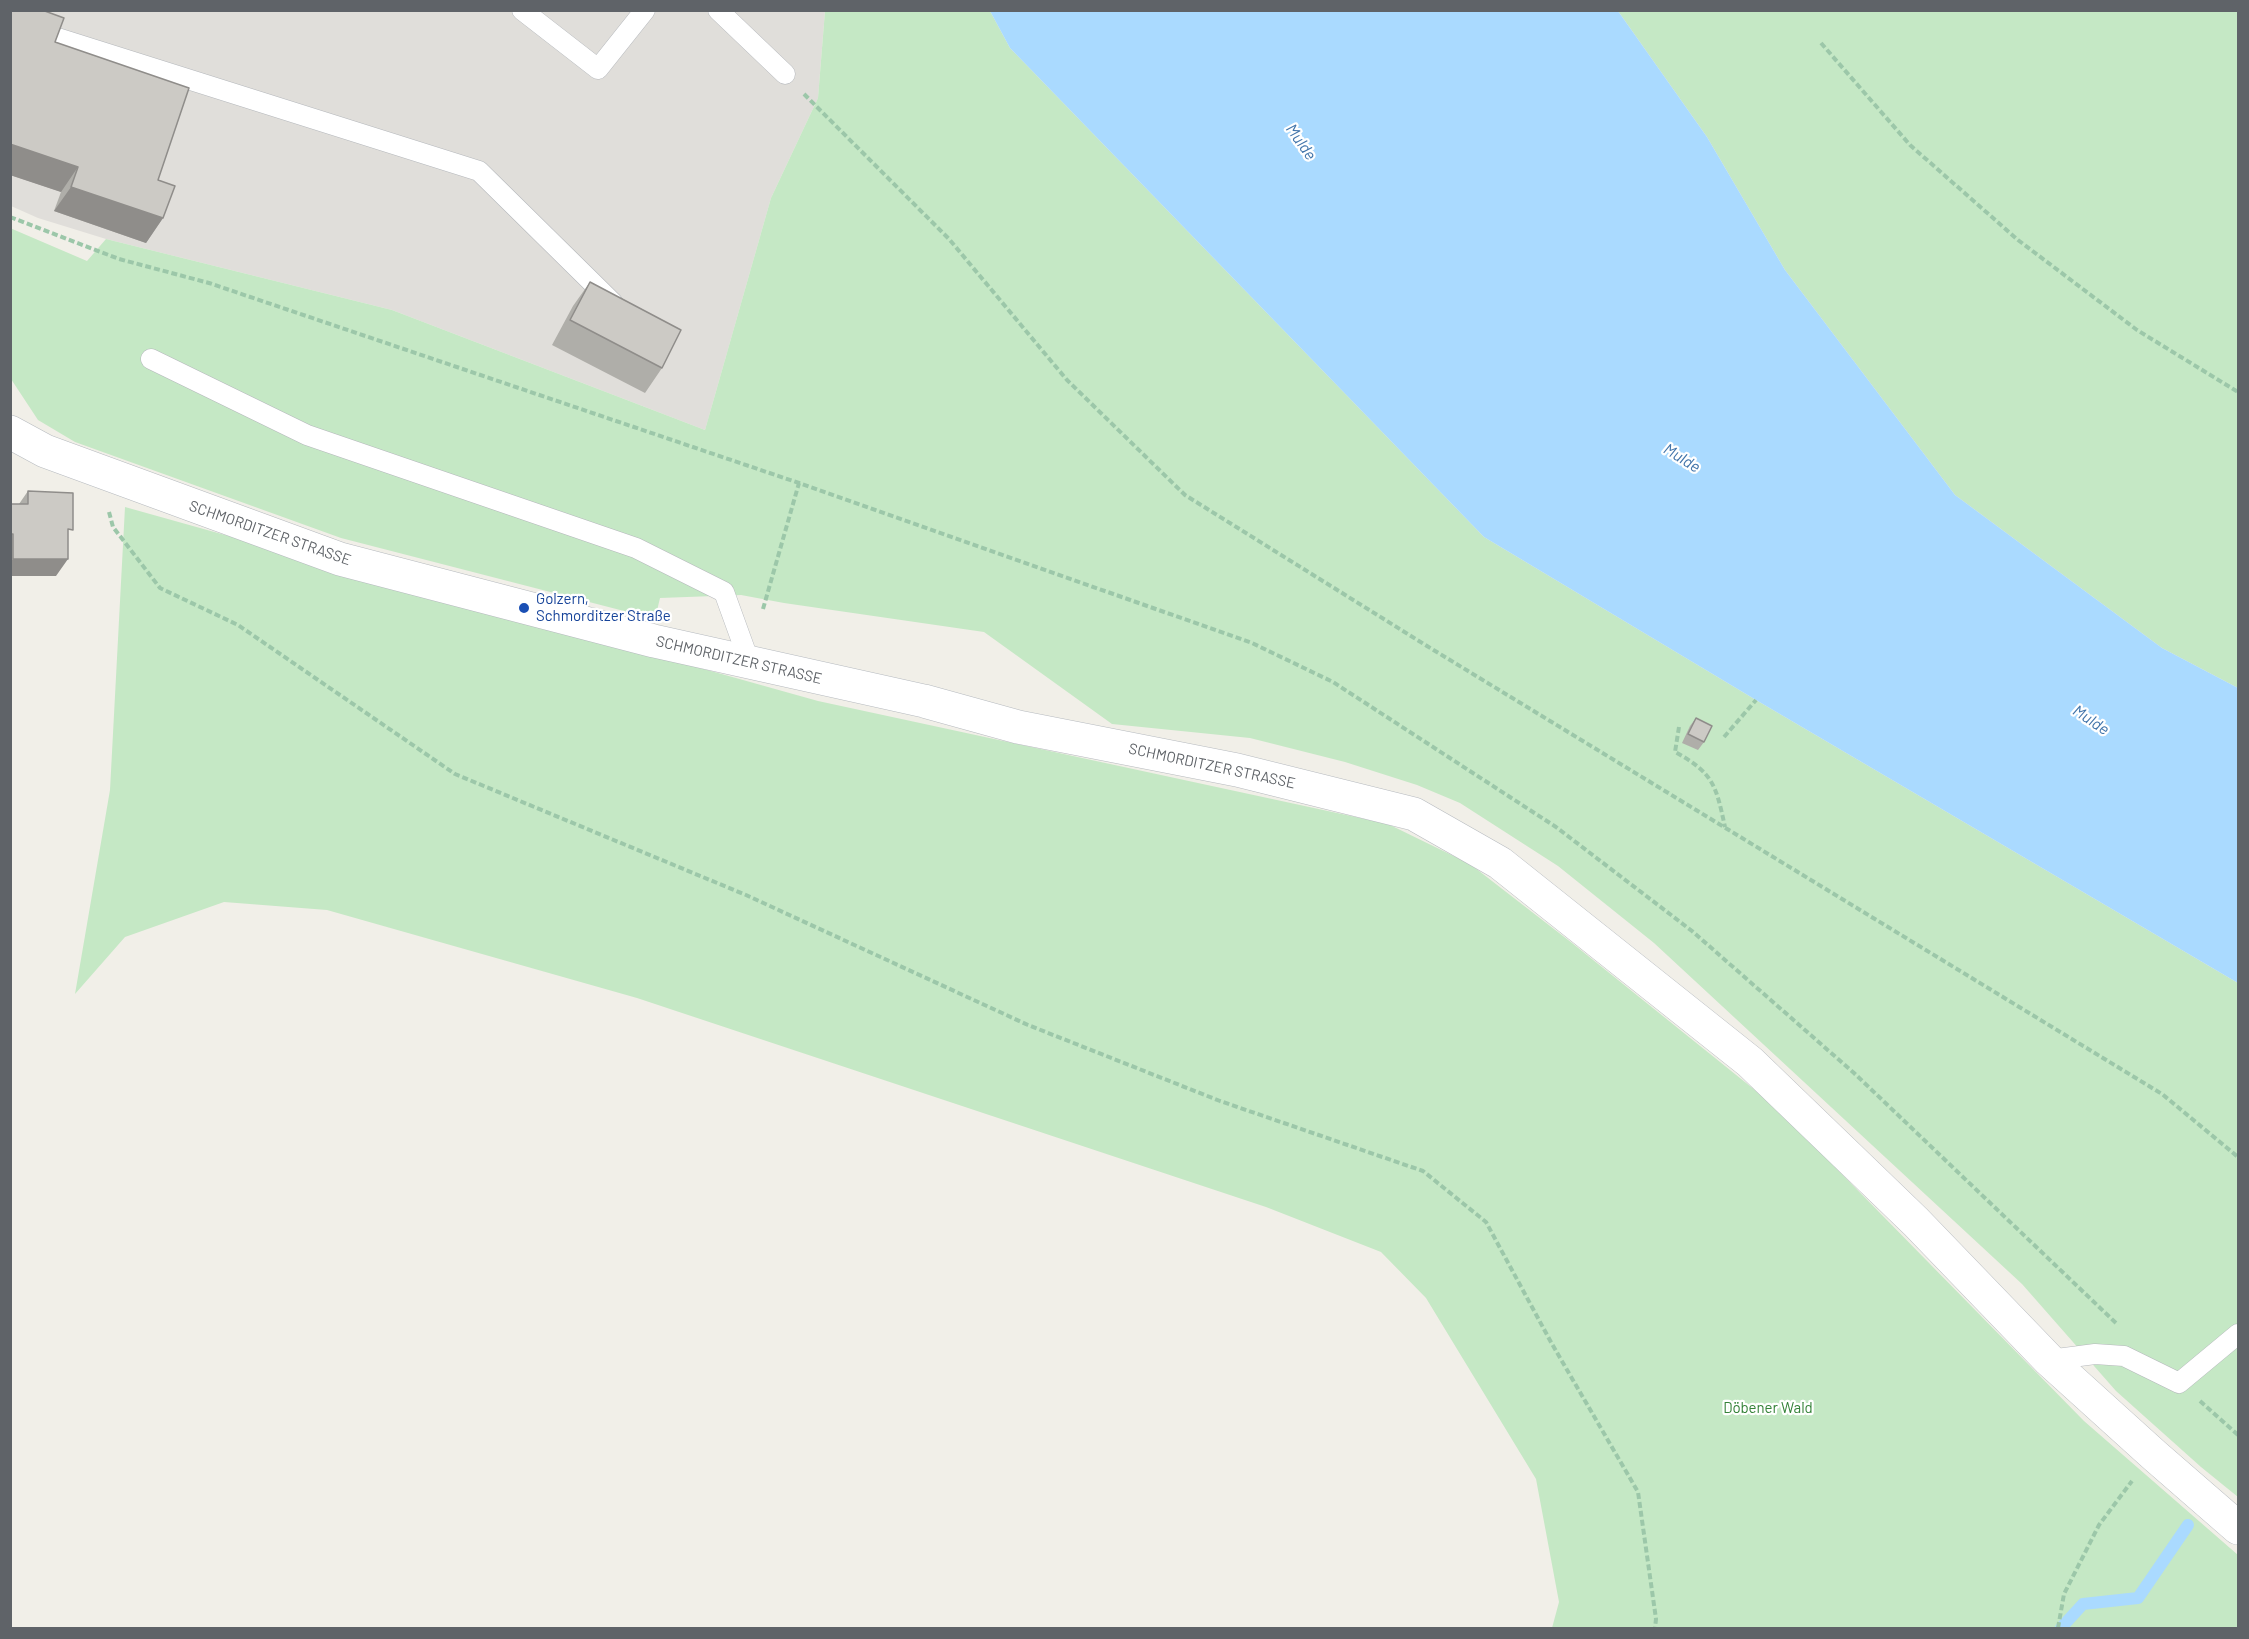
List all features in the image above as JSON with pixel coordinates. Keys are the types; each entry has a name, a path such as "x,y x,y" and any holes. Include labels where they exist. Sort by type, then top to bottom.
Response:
{"main road":[{"name":"SCHMORDITZER STRASSE","path":"10,432 45,451 96,471 340,560 654,641 924,701 1017,727 1237,770 1414,814 1500,863 1750,1062 1916,1222 2049,1360 2238,1528"}],"lane":[{"path":"522,10 598,69 645,10"},
{"path":"718,10 785,75"},
{"path":"10,23 478,171 624,313"},
{"path":"151,359 307,435 636,548 724,592 749,661"},
{"path":"2049,1360 2095,1354 2124,1356 2180,1383 2238,1334"}],"path":[{"path":"1821,43 1910,145 2018,240 2136,330 2238,392"},
{"path":"785,75 949,239 1067,380 1185,495 1427,646 2162,1094 2238,1157"},
{"path":"10,218 119,259 209,283 799,483 1252,644 1333,682 1556,827 1692,931 1854,1072 2120,1326"},
{"path":"96,471 113,527 160,588 238,625 455,774 746,895 1028,1025 1220,1101 1423,1171 1486,1222 1552,1344 1638,1492 1656,1619 1654,1629"},
{"path":"749,661 799,483"},
{"path":"1724,737 1756,700"},
{"path":"1679,727 1675,752 1698,764 1717,790 1725,828"},
{"path":"2180,1383 2238,1435"},
{"path":"2058,1629 2064,1594 2099,1525 2155,1456"}],"shaded area":[{"path":"11,11 825,11 818,98 771,198 705,430 392,310 106,239 38,218 11,206"}],"green space":[{"path":"825,11 990,11 1010,48 1484,537 1756,700 2238,983 2238,1497 2116,1391 2022,1284 1654,943 1558,866 1460,803 1417,785 1345,762 1250,738 1112,724 984,632 741,595 660,598 655,619 341,538 75,442 38,420 11,379 10,228 87,261 106,239 392,310 705,430 771,198 818,98"},
{"path":"1618,11 2238,11 2238,688 2162,648 1955,495 1785,270 1707,137"},
{"name":"Döbener Wald","path":"125,507 818,701 1388,824 1470,864 1776,1107 2084,1421 2238,1555 2238,1628 1552,1628 1559,1602 1536,1479 1426,1298 1381,1252 1266,1207 637,998 327,910 224,902 125,937 75,994 110,790"}],"water":[{"name":"Mulde","path":"990,11 1618,11 1707,137 1785,270 1955,495 2162,648 2238,688 2238,983 1756,700 1484,537 1010,48"}],"building":[{"path":"10,10 42,10 64,18 55,42 189,88 158,180 175,186 163,218 71,187 78,167 10,144"},
{"path":"590,282 681,330 662,368 570,320"},
{"path":"28,491 73,493 73,530 68,529 68,559 13,559 10,504 28,504"},
{"path":"1696,718 1712,726 1704,742 1688,734"}],"waterway":[{"path":"2061,1628 2083,1604 2138,1598 2188,1525"}],"place":[{"name":"Golzern, Schmorditzer Straße","path":"524,608"}]}
